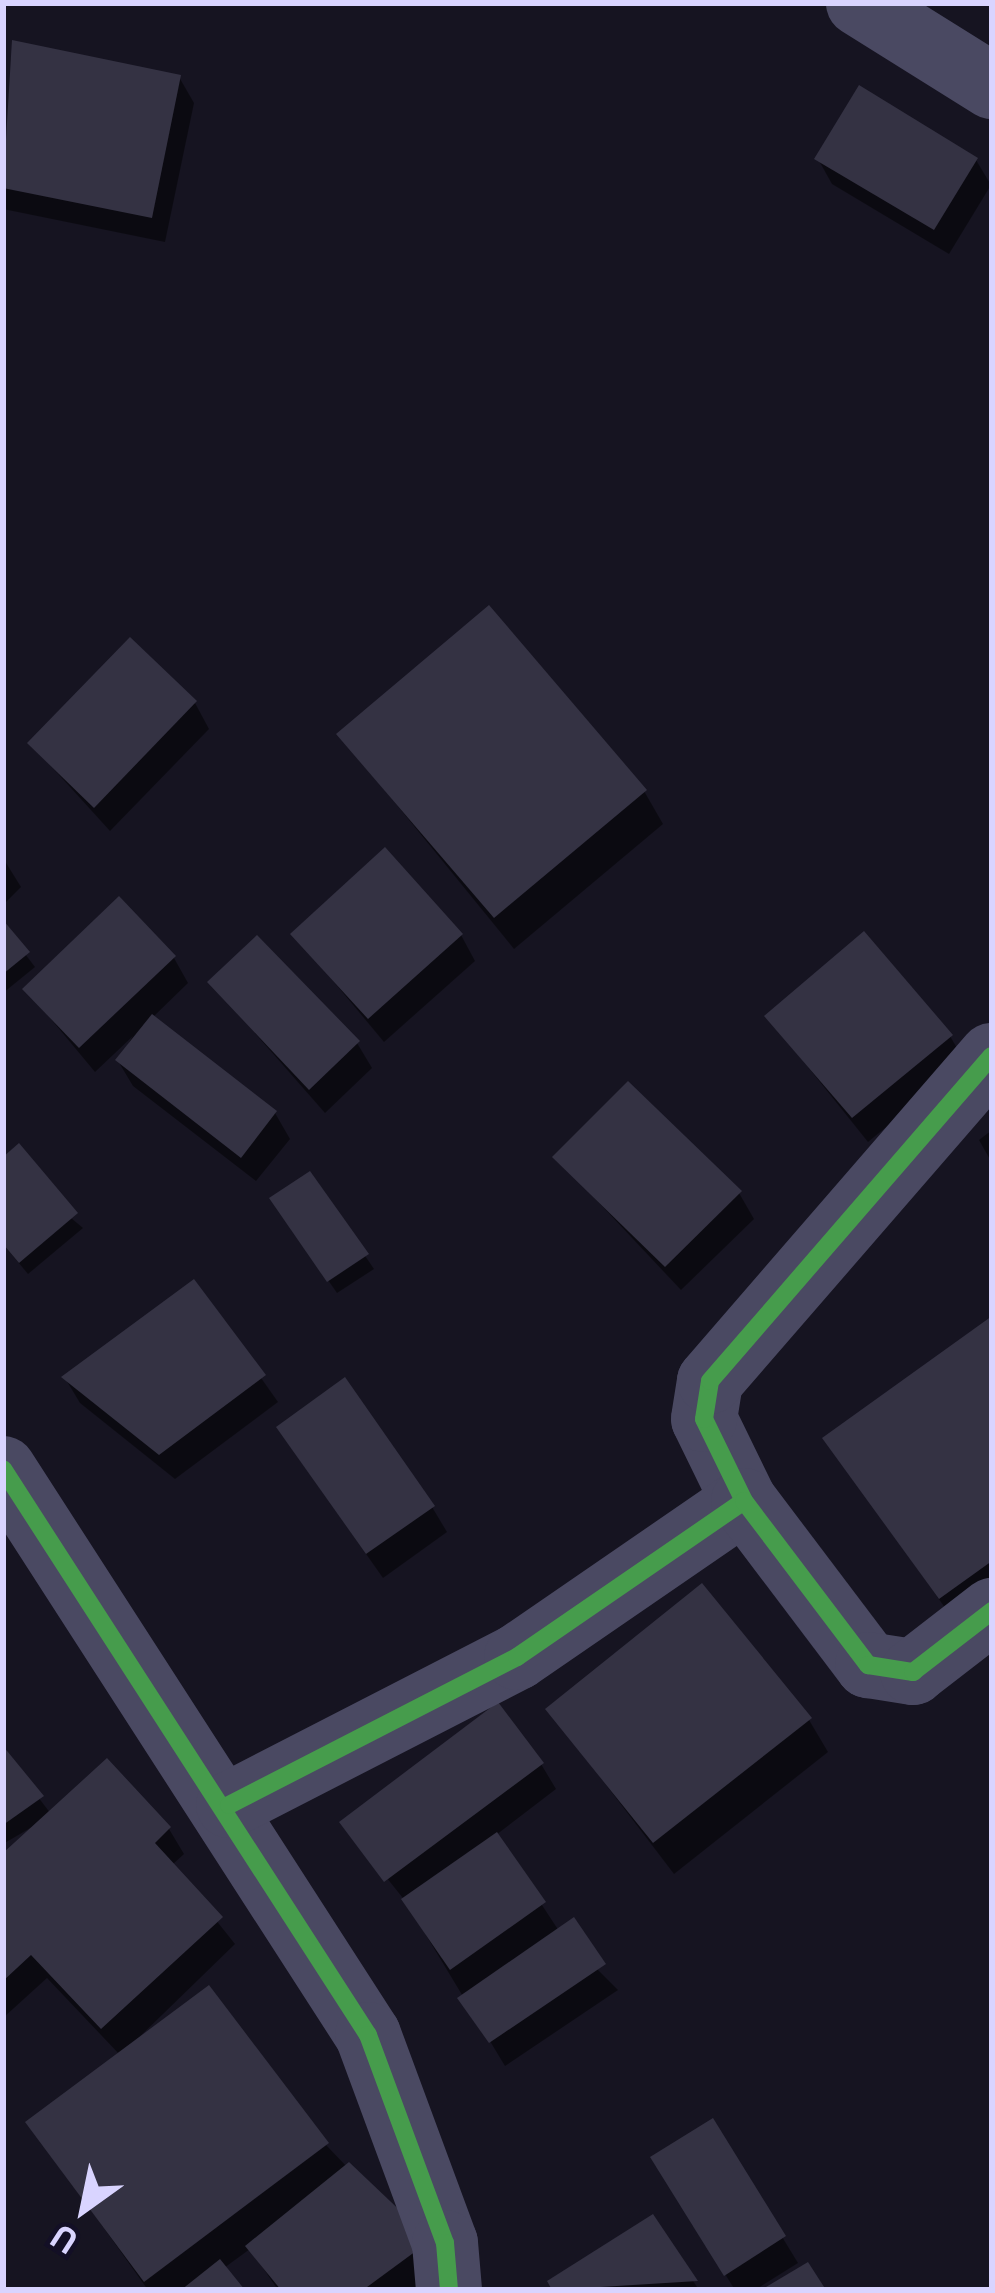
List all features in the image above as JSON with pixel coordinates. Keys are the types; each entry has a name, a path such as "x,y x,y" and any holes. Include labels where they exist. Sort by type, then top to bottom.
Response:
{"street":[{"path":"859,3 992,86"},
{"path":"992,1056 710,1381 704,1419 744,1501 868,1665 913,1672 992,1610"},
{"path":"3,1469 229,1805 368,2036 446,2243 449,2290"},
{"path":"229,1805 517,1657 744,1501"}],"building":[{"path":"12,40 181,75 152,218 3,188"},
{"path":"859,85 978,158 934,230 814,159"},
{"path":"489,605 647,790 494,918 336,734"},
{"path":"130,637 197,701 94,808 27,743"},
{"path":"385,847 463,934 368,1019 290,934"},
{"path":"119,896 176,956 79,1048 22,989"},
{"path":"3,920 30,952 3,974"},
{"path":"864,931 953,1035 852,1118 764,1016"},
{"path":"257,935 360,1041 309,1090 207,982"},
{"path":"152,1014 277,1111 241,1158 115,1060"},
{"path":"628,1081 742,1191 665,1267 552,1157"},
{"path":"19,1143 78,1213 19,1263 3,1244 3,1157"},
{"path":"310,1171 369,1254 327,1282 269,1198"},
{"path":"194,1279 266,1375 159,1455 61,1377"},
{"path":"992,1316 992,1561 939,1599 822,1438"},
{"path":"345,1377 435,1506 366,1554 276,1427"},
{"path":"702,1583 812,1718 653,1843 545,1709"},
{"path":"498,1702 544,1763 384,1882 339,1822"},
{"path":"3,1746 44,1796 3,1825"},
{"path":"107,1758 171,1827 155,1843 223,1917 101,2029 31,1955 3,1981 3,1853"},
{"path":"497,1832 546,1902 450,1970 401,1899"},
{"path":"574,1917 606,1964 489,2043 457,1998"},
{"path":"209,1985 329,2143 144,2282 25,2122"},
{"path":"713,2118 786,2236 724,2276 650,2157"},
{"path":"349,2162 431,2240 363,2290 281,2290 245,2246"},
{"path":"653,2214 698,2281 552,2290 547,2281"},
{"path":"220,2259 245,2290 181,2290"},
{"path":"808,2262 826,2290 761,2290"}],"cycle path":[{"path":"744,1501 704,1419 710,1381 992,1056"},
{"path":"3,1469 368,2035 445,2243 449,2290"},
{"path":"229,1805 517,1657 744,1501 868,1665 913,1672 992,1611"}]}
